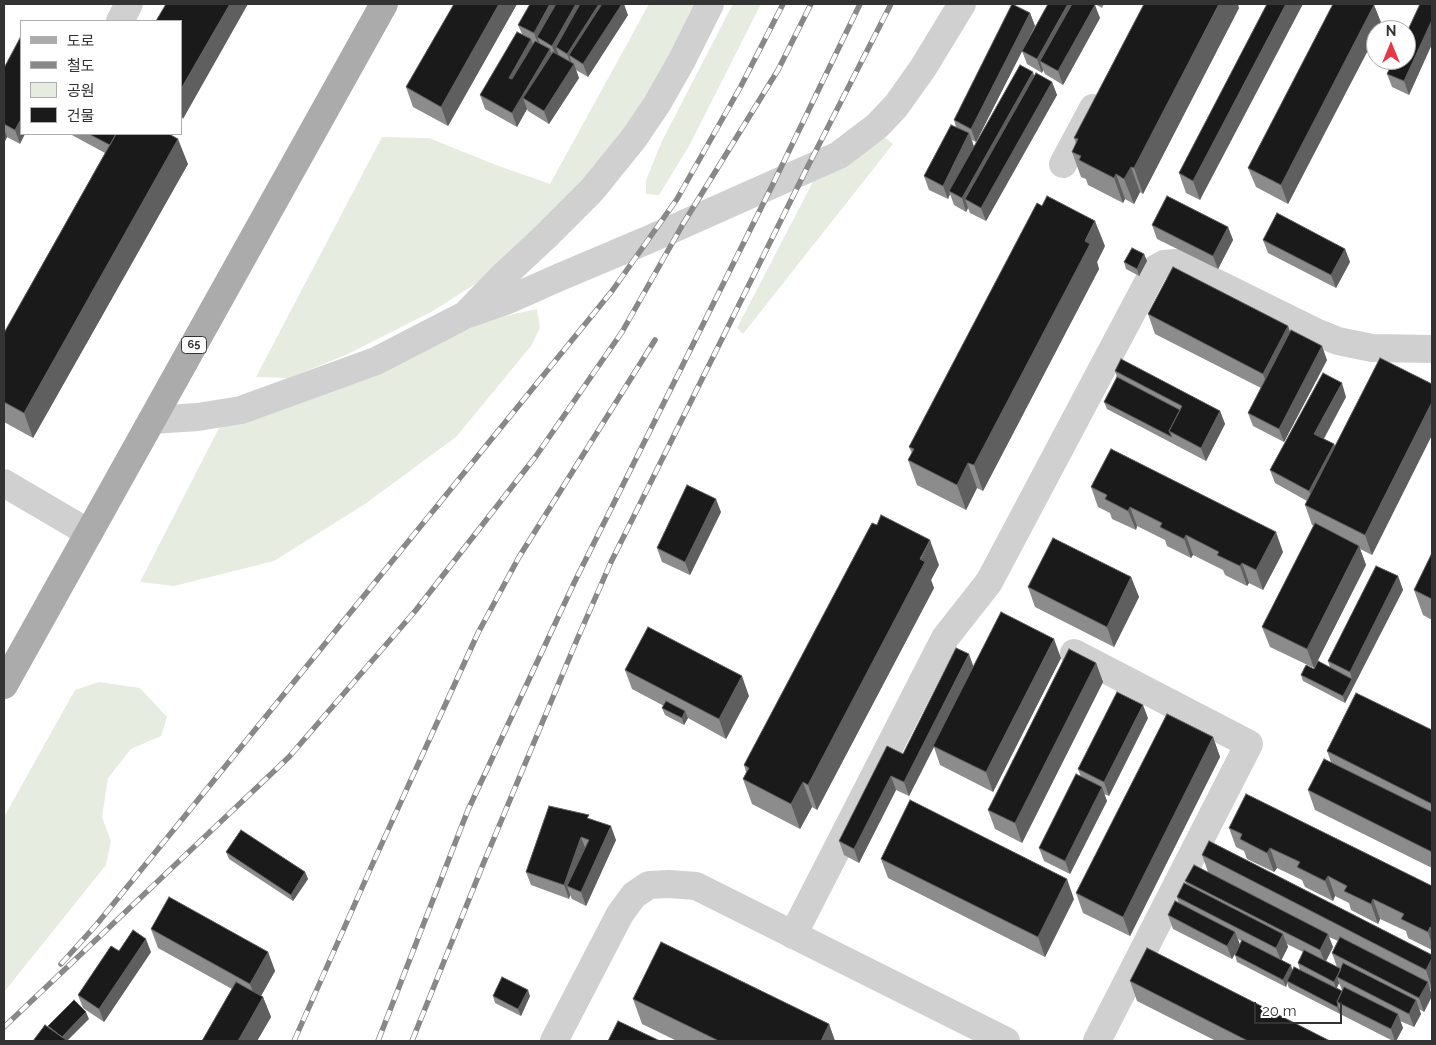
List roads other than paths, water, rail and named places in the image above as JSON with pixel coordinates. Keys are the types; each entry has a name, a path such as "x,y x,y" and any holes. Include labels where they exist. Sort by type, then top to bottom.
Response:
{"main road":[{"name":"65","path":"4,685 384,4"}],"street":[{"path":"121,20 129,4"},
{"path":"465,315 592,190 634,138 657,104 682,60 710,4"},
{"path":"152,420 198,417 241,410 376,361 465,315 508,300 839,155 877,126 896,106 923,68 962,4"},
{"path":"1063,164 1104,88"},
{"path":"792,935 945,638 989,582 1155,269 1164,264 1176,263 1309,329 1338,341 1372,348 1432,349"},
{"path":"4,483 90,533"},
{"path":"1074,653 1249,744 1097,1041"},
{"path":"554,1041 620,914 634,895 650,885 670,884 696,886 1006,1041"}],"railway":[{"path":"61,964 97,924 612,291 677,199 741,86 783,4"},
{"path":"4,1027 289,757 416,610 536,456 622,332 683,224 778,70 811,4"},
{"path":"378,1041 468,810 575,581 773,184 860,4"},
{"path":"412,1041 484,862 611,562 807,168 891,4"},
{"path":"294,1041 478,633 519,557 655,340"}]}
